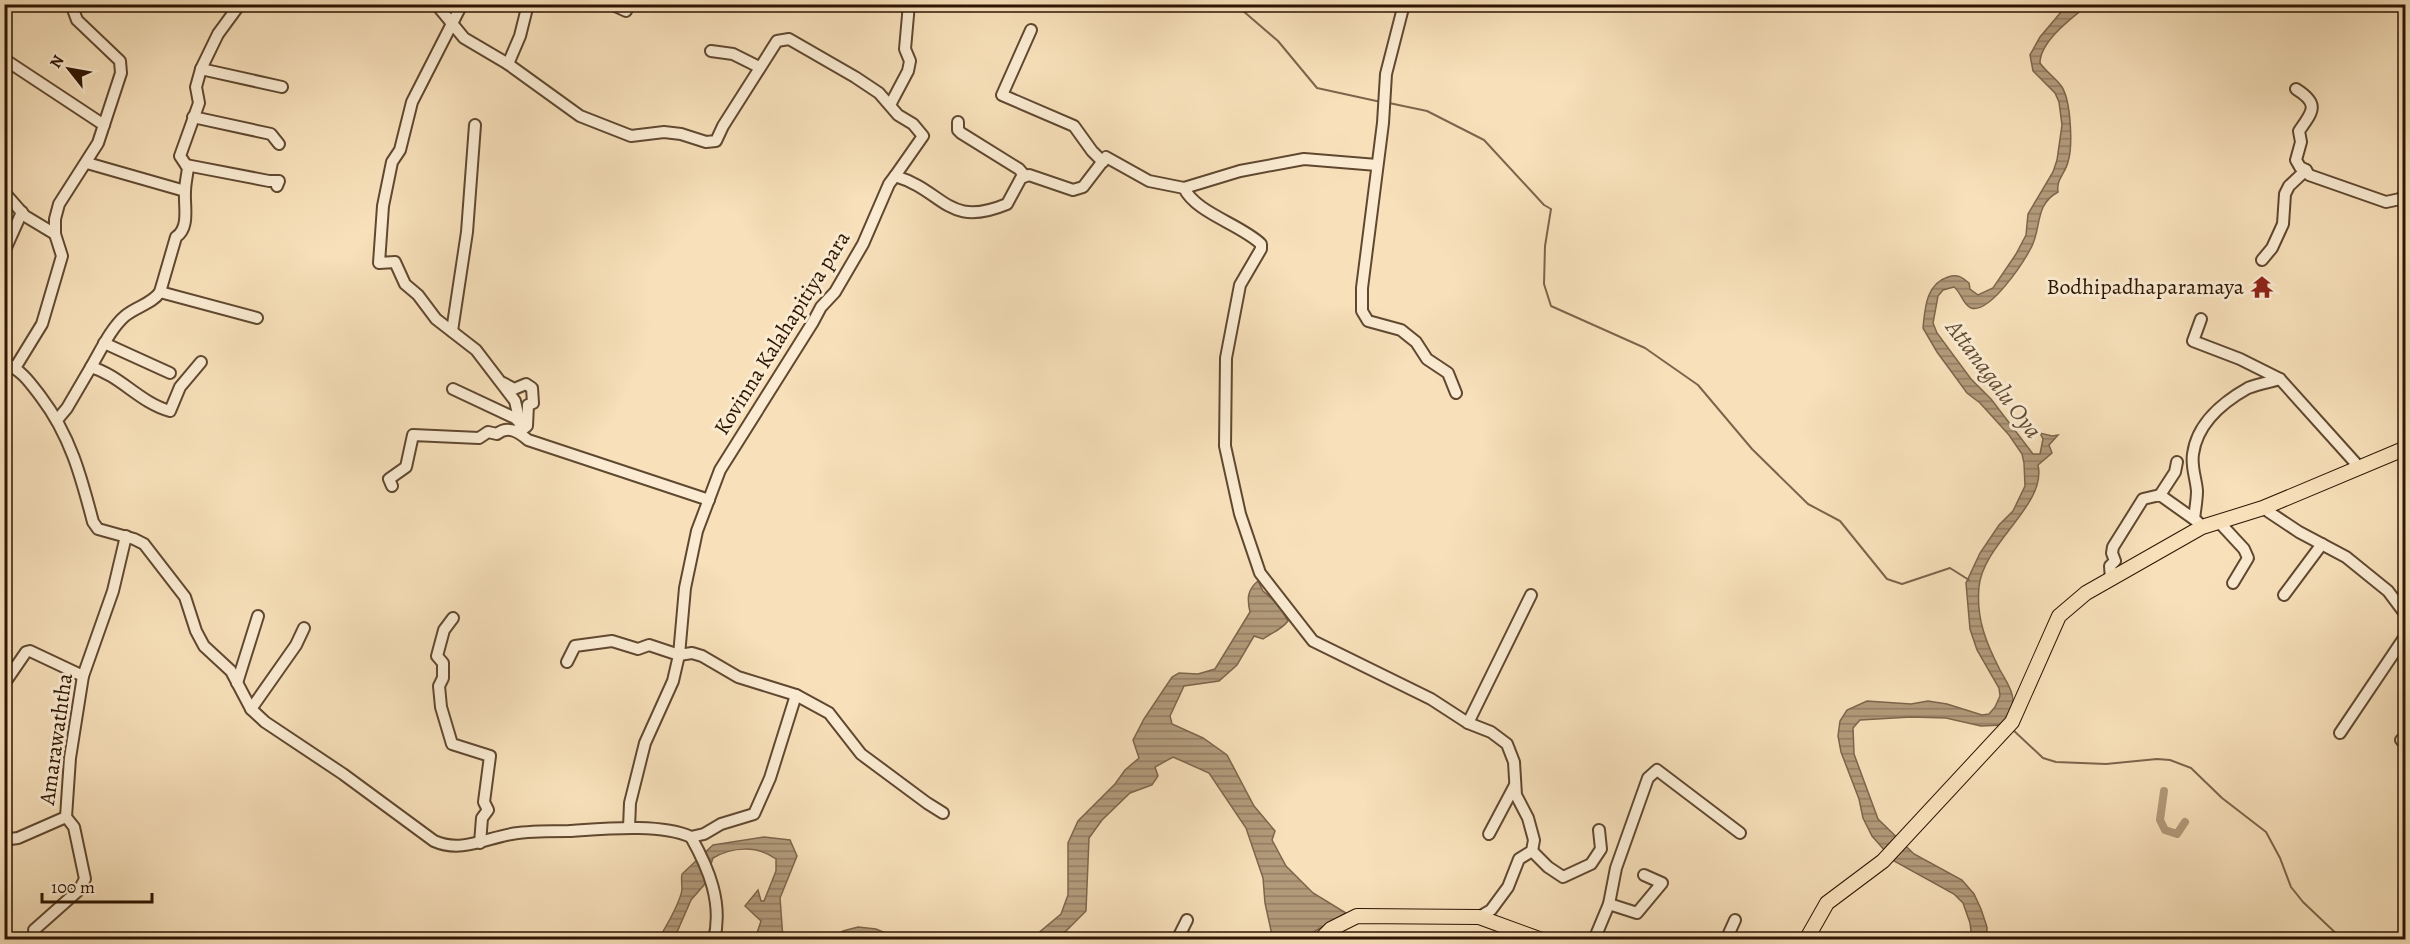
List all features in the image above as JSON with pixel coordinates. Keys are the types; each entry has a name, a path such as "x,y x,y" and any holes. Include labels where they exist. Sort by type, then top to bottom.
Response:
{"main road":[{"path":"1806,939 1827,903 1883,861 2012,722 2059,616 2086,593 2198,523 2219,522 2263,508 2406,448"},
{"path":"1320,939 1331,929 1357,916 1479,917 1542,939"}],"street":[{"path":"15,368 42,324 62,256 55,234 55,219 59,204 98,143 121,73 120,61 77,20 71,4"},
{"path":"57,420 124,316 155,299 160,292 176,237 181,234 185,222 188,168 180,156 199,103 196,87 201,69 218,34 240,4"},
{"path":"436,4 464,39 508,64 580,116 631,136 664,132 681,134 706,142 716,141 759,67 777,41 789,39 855,77 879,93 890,105 908,71 910,62 906,49 909,4"},
{"path":"462,4 412,102 400,150 392,162 383,206 379,243 382,251 379,262 395,261 405,284 418,294 436,319 476,350 515,401 519,428"},
{"path":"508,64 520,36 528,4"},
{"path":"610,4 626,11 629,4"},
{"path":"1404,4 1386,74 1362,288 1362,311 1368,321 1401,330 1416,342 1427,359 1448,373 1456,393"},
{"path":"1031,30 1002,95 1074,126 1092,152 1103,162"},
{"path":"711,51 733,54 759,67"},
{"path":"4,58 104,125"},
{"path":"201,69 282,87"},
{"path":"2296,89 2312,101 2310,114 2299,131 2301,142 2296,160 2300,167 2309,175 2386,202 2400,199 2406,194"},
{"name":"Kovinna Kalahapitiya para","path":"629,828 630,803 645,743 673,681 680,655 685,588 698,531 720,470 821,307 841,283 863,244 889,184 923,136 913,124 898,115 890,105"},
{"path":"193,117 271,134 279,144"},
{"path":"958,122 958,130 961,133 1019,169 1025,176"},
{"path":"452,330 467,232 475,125"},
{"path":"895,176 908,180 958,212 974,213 1007,204 1021,178 1029,175 1072,190 1083,188 1106,157 1149,181 1184,188 1240,171 1304,159 1377,165"},
{"path":"87,163 185,191"},
{"path":"186,165 269,181 276,179 279,181 277,186"},
{"path":"2262,260 2272,248 2283,224 2285,194 2289,186 2306,170"},
{"path":"1184,188 1187,195 1205,209 1254,237 1261,249 1240,285 1226,358 1225,435 1225,446 1240,514 1260,573 1313,641 1431,699 1468,723 1491,732 1507,744 1514,762 1516,795 1528,818 1534,840 1532,851 1519,859 1508,887 1491,910 1479,917"},
{"path":"4,192 22,212 55,234"},
{"path":"4,252 22,212"},
{"path":"160,292 257,318"},
{"path":"2201,319 2193,341 2240,359 2280,379 2360,468"},
{"path":"105,344 170,373"},
{"path":"4,362 21,371 57,420 73,450 93,522 98,529 126,536 144,544 185,597 196,631 204,646 231,671 251,709 265,722 343,774 434,841 445,846 480,843 517,833 629,828 680,832 691,837 715,888 717,929 714,939"},
{"path":"91,367 105,371 155,407 170,411 180,387 201,362"},
{"path":"392,486 389,479 406,466 413,435 479,438 488,432 496,434 501,430 527,426 528,405 533,403 532,388 526,384 510,388 496,377"},
{"path":"2198,523 2197,490 2192,473 2193,455 2196,440 2204,425 2223,405 2250,388 2280,379"},
{"path":"453,389 515,418 528,440 709,500"},
{"path":"2111,579 2110,566 2115,561 2113,548 2143,499 2160,495 2175,472 2177,462"},
{"path":"2160,495 2198,523"},
{"path":"2263,508 2299,532 2346,557 2388,591 2406,615"},
{"path":"2219,522 2244,549 2248,558 2233,583"},
{"name":"Amarawaththa","path":"4,836 10,839 18,838 66,817 70,758 83,676 113,591 126,536"},
{"path":"2284,595 2322,544"},
{"path":"1468,723 1531,595"},
{"path":"237,683 258,616"},
{"path":"453,618 444,630 437,656 443,663 443,678 439,686 441,707 452,744 490,756 484,802 488,810 482,818 480,843"},
{"path":"251,709 296,645 304,628"},
{"path":"2340,733 2406,635"},
{"path":"567,662 575,646 612,641 638,650 649,645 680,655 692,652 702,656 738,677 796,695 829,713 861,754 943,813"},
{"path":"4,684 26,652 30,651 83,676"},
{"path":"691,837 704,834 721,824 754,814 770,778 796,695"},
{"path":"1594,939 1609,904 1616,868 1648,778 1657,770 1740,833"},
{"path":"1490,834 1515,784"},
{"path":"34,930 79,890 85,879 74,827 66,817"},
{"path":"1532,851 1563,878 1591,864 1601,849 1599,830"},
{"path":"1609,904 1637,913 1662,883 1644,875"},
{"path":"1177,939 1187,920"},
{"path":"1726,939 1735,920"}],"shaded area":[{"path":"2067,5 2088,5 2051,38 2041,55 2040,63 2062,87 2069,113 2070,155 2059,180 2058,192 2045,203 2027,255 1996,296 1979,308 1971,308 1954,287 1943,290 1938,296 1933,323 1937,333 1971,379 1991,399 2033,454 2040,454 2043,439 2040,433 2058,435 2049,445 2052,453 2038,465 2038,480 2033,495 1991,555 1983,571 1979,587 1979,609 1983,630 1990,650 2012,692 2012,707 2003,725 1981,726 1946,718 1911,717 1860,720 1853,728 1854,754 1878,819 1914,854 1962,880 1974,894 1987,927 1987,939 1972,939 1970,923 1963,903 1954,894 1894,861 1872,836 1863,818 1838,736 1840,721 1847,710 1867,701 1911,704 1928,701 1947,704 1982,715 1989,714 2000,696 1999,688 1977,650 1970,629 1966,583 1980,553 1999,525 2013,511 2025,486 2024,463 2022,454 2009,435 1980,403 1967,393 1937,352 1923,328 1928,298 1935,285 1941,280 1955,276 1969,283 1970,289 1978,295 1993,288 2026,235 2028,214 2053,172 2057,160 2062,125 2059,102 2055,93 2033,71 2030,55 2040,37"},
{"path":"1258,581 1263,591 1278,604 1288,621 1280,629 1263,639 1254,636 1237,665 1219,681 1184,686 1170,716 1172,724 1203,738 1227,755 1254,806 1275,831 1272,840 1286,866 1313,893 1346,913 1310,934 1306,939 1269,939 1272,935 1265,903 1263,878 1246,828 1209,773 1173,757 1155,767 1158,776 1152,785 1130,793 1102,820 1089,838 1086,911 1058,939 1030,940 1061,914 1068,895 1068,843 1078,821 1139,758 1133,740 1172,677 1179,673 1198,674 1215,669 1250,612 1249,595"},
{"path":"764,837 790,840 797,856 780,898 783,939 755,939 761,921 745,906 758,890 761,901 764,901 776,871 776,859 761,851 744,849 720,854 713,858 704,885 691,900 674,939 658,940 679,901 682,874 713,845"},
{"path":"858,927 876,929 900,939 831,939 843,931"}],"waterway":[{"path":"1235,4 1278,41 1317,88 1381,102"},
{"path":"1389,103 1427,111 1484,140 1544,205 1551,209 1545,246 1544,284 1551,306 1645,348 1698,385 1752,449 1808,504 1840,521 1887,579 1902,584 1950,568 1969,580"},
{"path":"2012,729 2043,758 2056,762 2106,764 2157,759 2170,760 2191,768 2222,798 2266,832 2280,858 2291,887 2303,902 2343,940"},
{"path":"2164,791 2160,820 2165,830 2177,834 2185,822"}],"place":[{"name":"Bodhipadhaparamaya","path":"2262,287"}],"water label":[{"name":"Attanagalu Oya","path":"1994,379"}]}
